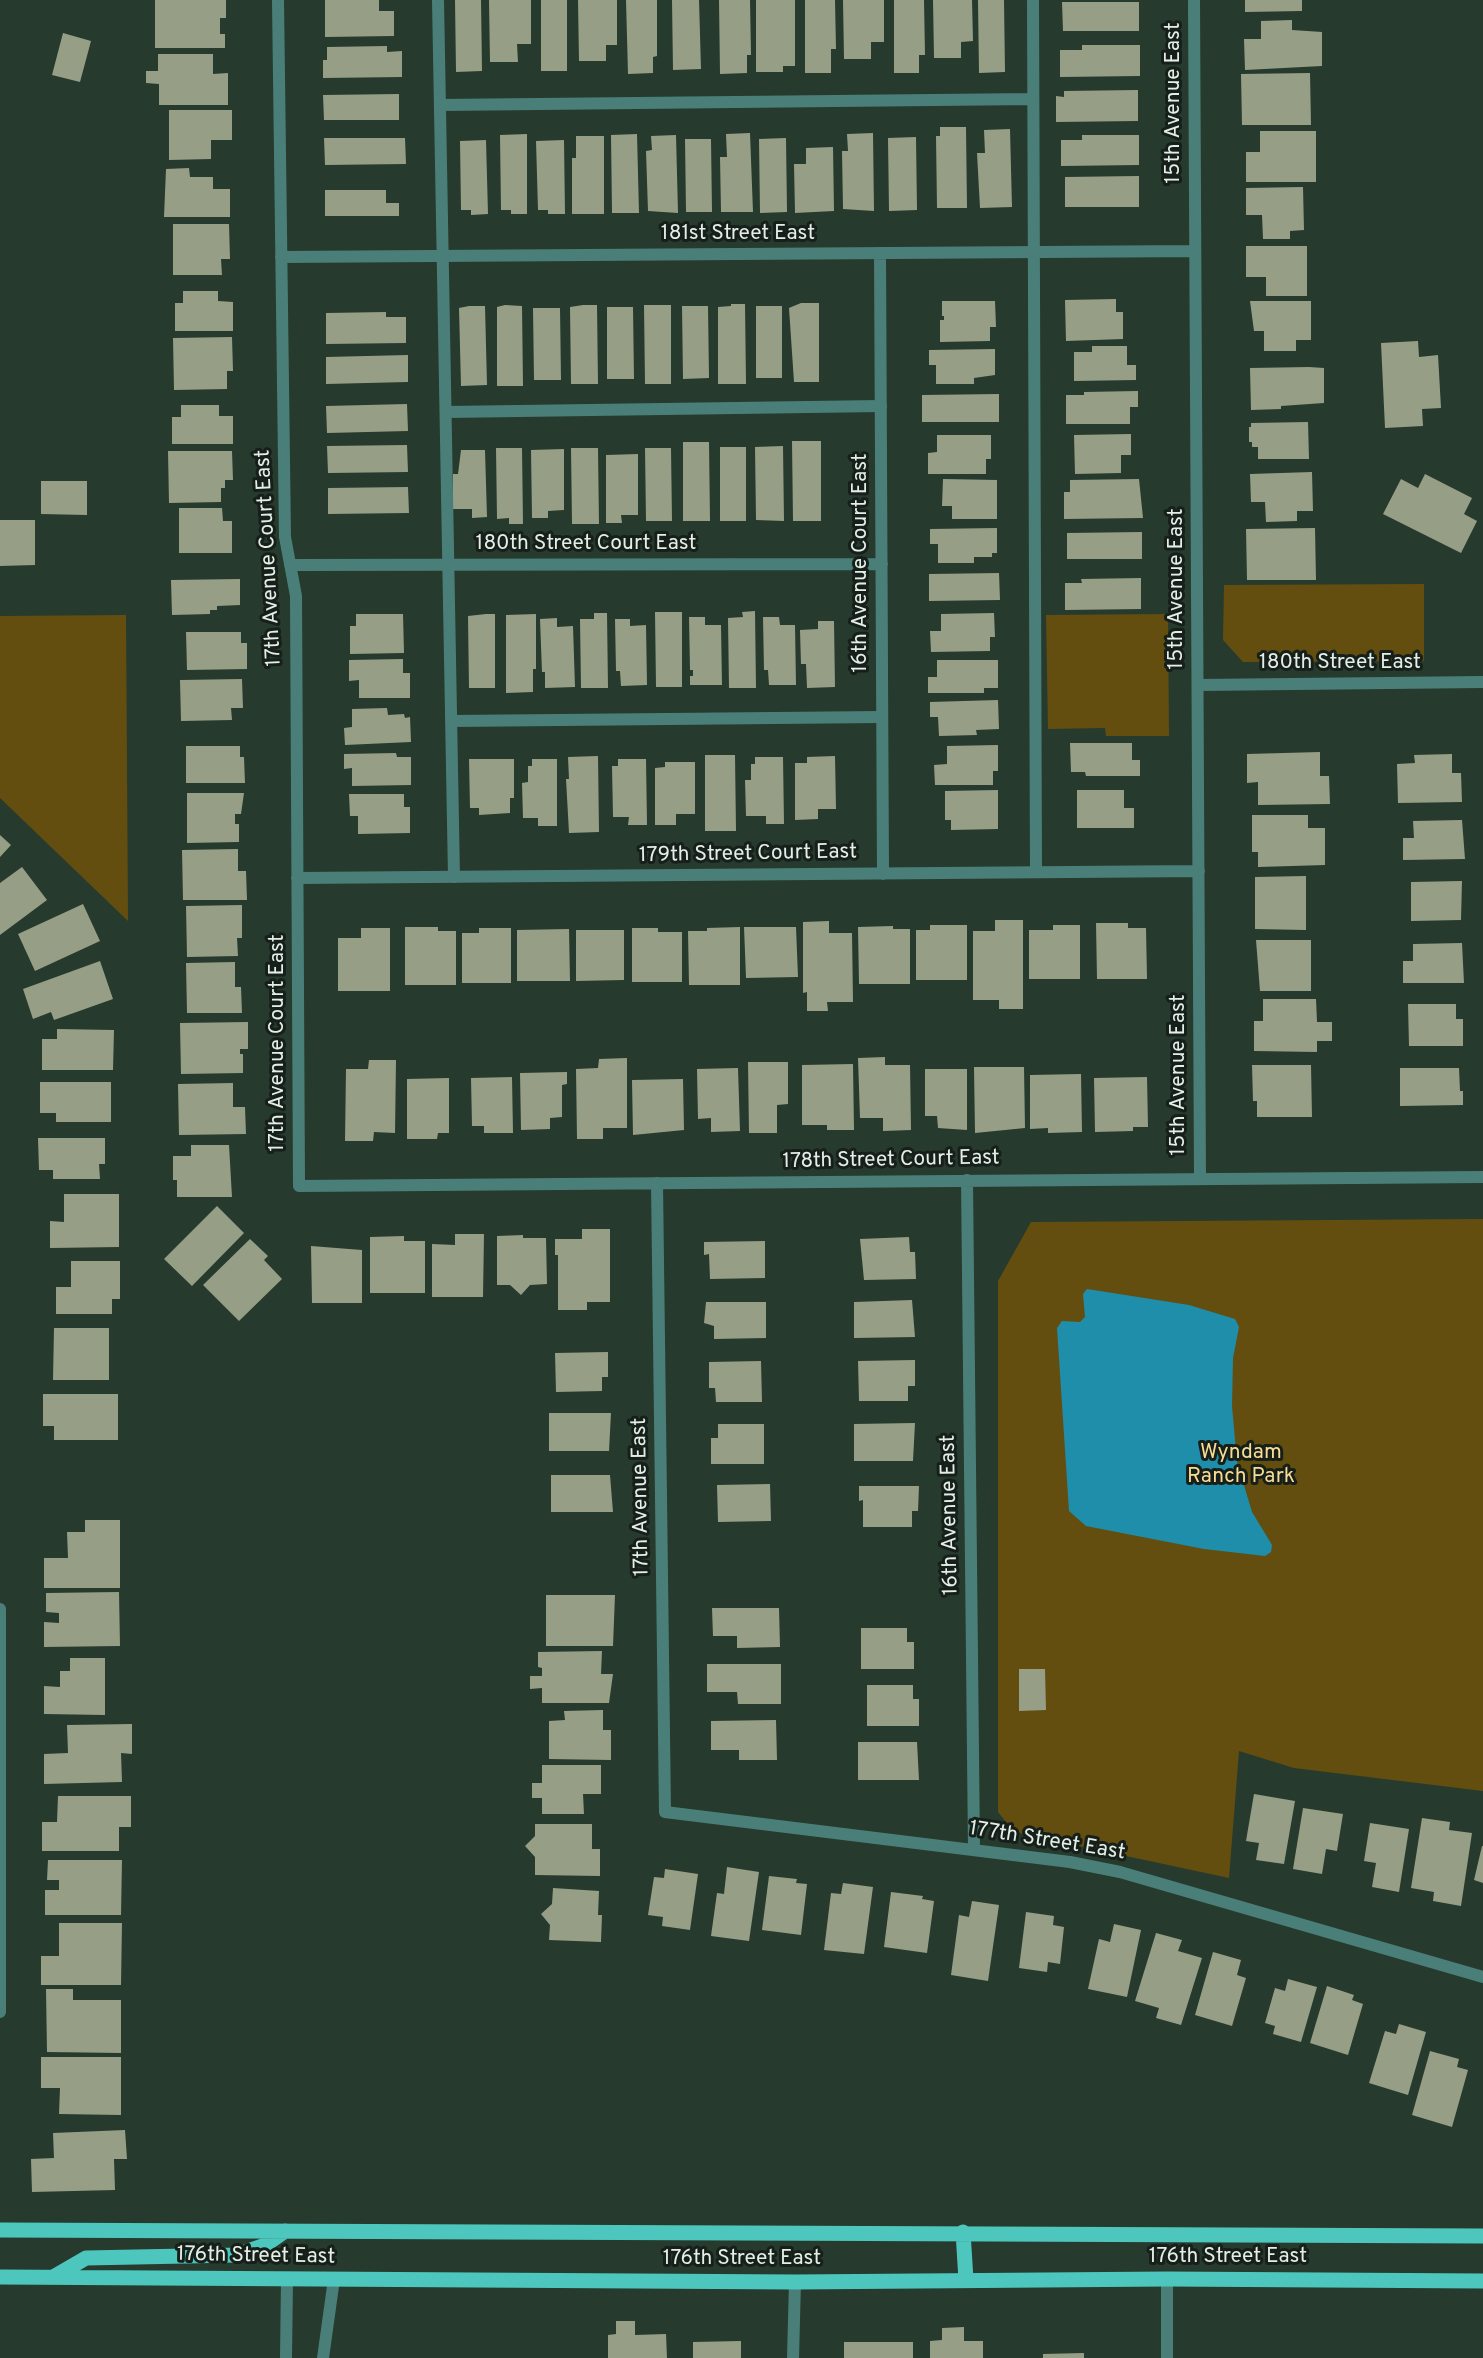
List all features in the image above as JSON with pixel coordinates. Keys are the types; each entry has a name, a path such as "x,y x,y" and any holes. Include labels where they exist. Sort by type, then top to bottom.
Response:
{"main road":[{"name":"176th Street East","path":"0,2230 963,2232 1483,2236"},
{"path":"56,2276 86,2258 236,2255 265,2245 285,2231"},
{"path":"963,2232 966,2280"},
{"name":"176th Street East","path":"0,2277 795,2282 1167,2279 1483,2281"}],"street":[{"name":"17th Avenue Court East","path":"278,0 285,537 296,596 299,1186"},
{"path":"438,0 454,878"},
{"path":"1033,0 1032,252 1036,872"},
{"name":"15th Avenue East","path":"1194,0 1200,1178"},
{"path":"440,105 1032,99"},
{"name":"181st Street East","path":"281,257 1195,251"},
{"name":"16th Avenue Court East","path":"880,253 883,874"},
{"path":"446,412 881,406"},
{"name":"180th Street Court East","path":"290,565 882,564"},
{"name":"180th Street East","path":"1198,685 1483,682"},
{"path":"451,721 882,717"},
{"name":"179th Street Court East","path":"297,878 1199,871"},
{"name":"178th Street Court East","path":"299,1186 1483,1177"},
{"name":"16th Avenue East","path":"967,1180 974,1849"},
{"name":"17th Avenue East","path":"657,1183 665,1812"},
{"path":"0,1609 0,2012"},
{"name":"177th Street East","path":"665,1812 974,1849 1070,1862 1120,1872 1483,1977"},
{"path":"286,2358 287,2279"},
{"path":"323,2358 334,2279"},
{"path":"1167,2279 1167,2358"},
{"path":"792,2358 795,2282"}],"green space":[{"path":"1424,584 1424,661 1243,662 1223,640 1224,585"},
{"path":"1168,614 1169,736 1106,736 1105,728 1048,729 1046,615"},
{"path":"126,615 128,921 0,798 0,616"},
{"name":"Wyndam Ranch Park","path":"1483,1219 1483,1791 1294,1768 1239,1751 1229,1878 1014,1832 998,1812 998,1281 1031,1222"}],"water":[{"path":"1087,1289 1189,1305 1235,1319 1239,1327 1233,1358 1232,1406 1237,1462 1252,1512 1272,1545 1271,1552 1265,1556 1204,1549 1086,1526 1069,1511 1057,1328 1062,1321 1080,1322 1085,1317 1083,1294"}],"building":[{"path":"155,0 226,0 226,18 220,18 220,34 225,34 225,48 155,48"},
{"path":"325,0 379,0 379,11 394,11 394,36 325,37"},
{"path":"455,0 481,0 482,71 456,72"},
{"path":"489,0 531,0 531,44 517,44 518,62 490,62"},
{"path":"541,0 567,0 567,71 541,71"},
{"path":"578,0 617,0 617,45 606,45 606,61 579,61"},
{"path":"626,0 657,0 657,56 653,57 653,73 628,74"},
{"path":"672,0 699,0 701,69 673,70"},
{"path":"719,0 750,0 751,55 747,55 747,73 720,74"},
{"path":"756,0 795,0 795,66 783,66 783,72 756,72"},
{"path":"805,0 835,0 836,49 831,49 831,73 805,73"},
{"path":"843,0 884,0 884,42 871,42 871,59 844,59"},
{"path":"894,0 924,0 925,55 919,55 919,73 894,73"},
{"path":"933,0 972,0 973,41 961,42 961,58 934,58"},
{"path":"978,0 1004,0 1005,72 979,73"},
{"path":"1245,0 1302,0 1302,11 1245,12"},
{"path":"1062,2 1139,2 1139,31 1063,31"},
{"path":"1292,20 1292,30 1322,32 1322,66 1245,70 1244,39 1261,39 1261,21"},
{"path":"63,33 91,41 80,82 52,75"},
{"path":"1082,45 1140,45 1140,76 1060,77 1060,50 1082,50"},
{"path":"387,46 387,52 402,51 402,77 323,78 323,60 327,60 327,47"},
{"path":"158,54 213,54 213,74 228,73 228,105 159,105 159,84 146,83 146,71 158,71"},
{"path":"1310,73 1311,125 1242,125 1241,74"},
{"path":"1138,90 1138,121 1056,122 1056,96 1064,97 1064,91"},
{"path":"399,94 399,120 324,120 323,95"},
{"path":"169,110 232,110 232,140 211,140 211,159 169,160"},
{"path":"940,127 966,127 967,208 937,208 936,136 940,136"},
{"path":"1010,129 1012,207 980,208 977,153 985,153 984,130"},
{"path":"1260,131 1316,131 1316,182 1246,182 1246,152 1260,152"},
{"path":"750,133 753,212 721,212 720,157 727,157 726,134"},
{"path":"873,133 874,211 843,209 842,151 848,151 847,134"},
{"path":"527,134 527,214 511,214 511,210 501,210 500,135"},
{"path":"637,134 639,213 612,213 611,135"},
{"path":"676,135 678,213 648,211 646,151 652,150 651,136"},
{"path":"1082,135 1139,135 1139,165 1061,166 1061,140 1082,140"},
{"path":"576,136 604,136 604,214 572,214 572,158 576,158"},
{"path":"916,137 917,210 889,211 888,138"},
{"path":"324,138 405,138 406,164 325,165"},
{"path":"786,138 787,212 760,213 759,139"},
{"path":"685,139 711,139 712,212 686,212"},
{"path":"486,140 488,214 471,215 471,210 461,210 460,141"},
{"path":"564,140 565,214 548,214 548,210 538,210 536,141"},
{"path":"833,147 834,211 795,213 794,164 806,164 806,148"},
{"path":"189,168 190,177 213,177 213,189 230,189 230,217 164,217 166,169"},
{"path":"1139,176 1139,207 1065,207 1065,177"},
{"path":"1303,187 1304,230 1290,231 1290,239 1263,239 1262,215 1246,215 1246,188"},
{"path":"325,190 386,190 386,203 399,203 399,216 325,216"},
{"path":"173,224 229,224 230,259 221,259 222,275 173,275"},
{"path":"1246,246 1307,246 1307,296 1266,296 1266,277 1246,277"},
{"path":"183,291 218,291 218,301 233,302 233,331 175,331 175,303 183,303"},
{"path":"1116,299 1116,312 1123,312 1123,339 1066,341 1065,300"},
{"path":"942,301 995,301 996,327 990,327 990,341 940,342 940,320 944,320"},
{"path":"1250,301 1311,301 1311,340 1296,340 1296,351 1264,351 1264,331 1254,331"},
{"path":"801,303 819,303 819,382 794,382 789,308"},
{"path":"731,304 745,304 746,384 718,384 718,307 731,306"},
{"path":"597,305 598,384 571,384 570,307"},
{"path":"644,305 671,305 671,384 645,384"},
{"path":"485,306 487,385 461,386 459,308"},
{"path":"522,306 523,386 497,386 497,307"},
{"path":"682,306 708,306 709,378 683,379"},
{"path":"756,306 782,306 782,378 756,378"},
{"path":"607,307 633,307 634,379 607,379"},
{"path":"533,308 560,308 561,380 534,380"},
{"path":"386,312 386,317 406,317 406,343 326,344 326,313"},
{"path":"232,337 233,371 227,371 227,389 174,390 173,338"},
{"path":"1418,341 1419,357 1438,355 1441,408 1422,409 1423,426 1385,428 1381,343"},
{"path":"1092,346 1127,346 1127,365 1136,365 1136,380 1074,381 1074,352 1092,352"},
{"path":"995,349 995,375 974,378 974,384 936,384 936,365 929,365 929,350"},
{"path":"408,355 408,382 326,384 326,357"},
{"path":"1250,368 1324,368 1324,403 1281,406 1281,409 1251,410"},
{"path":"1138,391 1138,407 1130,407 1130,424 1066,424 1066,395 1084,395 1084,392"},
{"path":"999,394 999,422 922,422 922,395"},
{"path":"407,404 408,431 327,433 326,406"},
{"path":"181,405 219,405 219,416 233,416 233,444 172,444 172,417 181,417"},
{"path":"1308,422 1309,459 1258,459 1258,447 1252,447 1252,442 1249,442 1251,423"},
{"path":"1131,434 1131,455 1121,455 1121,473 1075,474 1074,435"},
{"path":"937,435 991,435 991,459 986,459 986,474 928,474 928,453 937,452"},
{"path":"792,441 821,441 821,521 793,521"},
{"path":"683,442 709,442 710,521 683,521"},
{"path":"407,445 408,472 328,473 327,446"},
{"path":"783,446 784,521 756,520 755,447"},
{"path":"720,447 746,447 746,521 720,521"},
{"path":"496,448 522,448 523,524 509,524 509,518 497,519"},
{"path":"571,448 598,448 599,524 572,524"},
{"path":"645,448 671,448 672,521 646,521"},
{"path":"564,449 564,510 548,511 548,518 532,518 531,450"},
{"path":"461,450 485,450 487,517 472,518 472,509 453,509 453,474 458,474"},
{"path":"168,451 232,451 233,480 225,480 225,488 221,488 221,502 169,503"},
{"path":"638,454 638,515 621,515 622,523 606,523 606,455"},
{"path":"1312,472 1313,511 1297,511 1297,521 1266,522 1265,502 1251,502 1250,474"},
{"path":"1425,474 1472,498 1464,514 1477,521 1461,553 1383,514 1401,479 1418,488"},
{"path":"943,479 997,480 997,519 952,519 952,506 942,506"},
{"path":"1139,479 1143,518 1064,519 1064,492 1070,492 1070,480"},
{"path":"41,481 87,481 87,515 41,514"},
{"path":"408,487 409,513 328,514 328,488"},
{"path":"179,508 222,508 223,521 232,521 232,553 179,553"},
{"path":"0,520 35,520 35,565 0,566"},
{"path":"997,528 997,553 992,553 992,557 974,557 974,563 938,563 938,544 930,544 930,529"},
{"path":"1315,528 1316,580 1247,580 1246,529"},
{"path":"1142,532 1142,559 1067,559 1067,533"},
{"path":"999,573 1000,600 929,601 929,574"},
{"path":"1141,578 1141,609 1065,610 1065,583 1082,583 1081,579"},
{"path":"240,579 240,605 217,606 217,610 210,610 210,614 172,615 171,580"},
{"path":"755,611 756,688 729,688 728,618 743,617 742,612"},
{"path":"655,612 682,612 682,687 656,687"},
{"path":"594,613 607,613 608,688 581,688 580,619 594,619"},
{"path":"994,613 995,637 990,637 990,651 931,652 930,631 941,631 941,614"},
{"path":"356,614 403,614 404,653 350,654 350,626 356,626"},
{"path":"495,614 495,688 469,688 468,616"},
{"path":"536,614 536,669 533,669 533,692 506,693 506,615"},
{"path":"689,617 705,617 705,625 721,625 722,685 690,685 693,670 690,670"},
{"path":"763,617 779,617 780,625 795,625 796,685 769,685 768,670 764,670"},
{"path":"557,618 557,627 573,626 575,687 545,688 545,672 542,672 540,619"},
{"path":"615,619 630,619 630,626 646,625 647,685 621,686 620,671 616,671"},
{"path":"818,621 834,621 835,687 807,688 806,664 801,664 800,630 818,629"},
{"path":"186,632 241,632 241,643 247,643 247,669 187,670"},
{"path":"403,659 403,673 410,673 410,698 359,698 359,680 349,681 349,660"},
{"path":"937,660 998,660 998,688 984,688 984,693 928,693 928,677 937,677"},
{"path":"242,679 243,708 231,708 232,720 181,721 180,680"},
{"path":"998,700 999,729 976,730 977,735 939,736 938,717 930,717 930,702"},
{"path":"387,708 388,715 404,714 405,718 410,717 411,742 345,745 344,728 352,727 352,709"},
{"path":"1070,743 1132,743 1132,760 1140,760 1140,776 1086,776 1085,772 1071,772"},
{"path":"998,745 998,771 993,771 993,785 935,785 934,765 947,764 947,746"},
{"path":"186,746 240,746 240,757 244,757 245,783 186,783"},
{"path":"1320,752 1320,776 1329,776 1330,804 1258,805 1258,782 1247,783 1247,754"},
{"path":"396,753 397,757 411,757 411,785 352,786 352,768 344,769 344,754"},
{"path":"1452,754 1452,773 1461,773 1462,802 1398,803 1397,764 1415,763 1414,755"},
{"path":"705,755 735,755 736,831 705,831"},
{"path":"598,756 599,832 569,833 566,779 569,779 568,757"},
{"path":"835,756 836,809 818,809 818,819 795,820 795,763 807,763 807,757"},
{"path":"755,757 783,757 784,824 766,824 766,816 746,816 745,780 751,780 751,764 755,764"},
{"path":"469,759 514,759 514,798 510,798 510,813 479,815 479,808 470,808"},
{"path":"532,759 557,759 557,826 538,826 538,818 523,818 522,783 528,782 528,766 532,766"},
{"path":"618,759 646,759 647,825 628,825 629,817 613,817 612,766 618,766"},
{"path":"665,762 695,762 695,814 676,814 676,825 655,825 655,768 665,767"},
{"path":"998,790 998,829 951,830 951,820 945,820 945,791"},
{"path":"1077,790 1124,790 1124,808 1134,808 1134,828 1077,828"},
{"path":"187,793 244,793 241,814 235,814 235,824 239,824 239,842 187,843"},
{"path":"349,794 404,794 404,807 410,807 410,833 358,834 358,816 350,816"},
{"path":"1252,815 1308,815 1308,828 1325,828 1325,865 1258,867 1258,852 1252,852"},
{"path":"1462,820 1465,859 1403,860 1403,838 1414,838 1413,821"},
{"path":"0,835 11,845 0,857"},
{"path":"238,849 238,871 246,871 247,900 183,900 182,850"},
{"path":"22,867 47,900 0,935 0,883"},
{"path":"1306,876 1306,930 1255,929 1255,877"},
{"path":"1462,881 1461,920 1411,921 1411,882"},
{"path":"83,904 100,941 35,971 18,934"},
{"path":"242,905 242,938 237,938 238,956 187,957 186,906"},
{"path":"995,920 1023,920 1023,1009 999,1009 999,1000 973,1000 973,931 995,931"},
{"path":"829,921 829,933 852,933 853,1002 827,1002 828,1011 807,1011 807,992 803,993 803,922"},
{"path":"1096,923 1128,923 1128,928 1146,928 1147,979 1097,979"},
{"path":"930,925 967,925 967,980 916,980 916,930 930,930"},
{"path":"1053,925 1080,925 1080,979 1029,979 1029,930 1053,930"},
{"path":"893,926 893,929 910,929 910,984 859,984 858,927"},
{"path":"405,927 438,927 438,931 456,931 456,985 405,985"},
{"path":"740,927 740,985 689,985 688,931"},
{"path":"744,927 796,927 798,977 746,978"},
{"path":"361,928 390,928 390,991 338,991 338,938 361,938"},
{"path":"479,928 511,928 511,983 462,983 462,933 479,933"},
{"path":"632,928 658,928 658,932 682,932 682,982 632,982"},
{"path":"569,929 570,981 517,981 517,930"},
{"path":"576,930 624,930 624,980 576,981"},
{"path":"1256,940 1311,940 1311,991 1260,991"},
{"path":"1462,943 1464,983 1403,983 1403,961 1413,961 1413,944"},
{"path":"100,961 113,999 54,1020 51,1012 33,1019 23,989"},
{"path":"235,962 235,987 241,987 242,1013 187,1013 186,963"},
{"path":"1263,999 1316,999 1317,1022 1332,1022 1332,1041 1317,1041 1317,1052 1254,1051 1254,1021 1263,1021"},
{"path":"1408,1004 1456,1004 1456,1019 1463,1019 1463,1046 1409,1046"},
{"path":"248,1022 248,1049 240,1049 240,1054 243,1054 243,1073 181,1074 180,1023"},
{"path":"57,1029 114,1030 113,1070 42,1070 42,1039 57,1039"},
{"path":"885,1057 885,1065 910,1065 911,1130 883,1131 883,1118 860,1118 858,1058"},
{"path":"627,1058 627,1128 603,1128 603,1139 577,1139 576,1069 598,1068 599,1059"},
{"path":"369,1060 396,1060 395,1133 374,1132 373,1141 345,1141 346,1069 368,1069"},
{"path":"748,1062 788,1062 788,1104 777,1105 777,1133 749,1133"},
{"path":"853,1064 854,1130 827,1130 827,1125 802,1125 802,1065"},
{"path":"1252,1065 1311,1065 1312,1117 1257,1117 1257,1101 1253,1101"},
{"path":"974,1067 1024,1067 1025,1128 975,1133"},
{"path":"738,1068 740,1131 711,1132 711,1118 698,1119 697,1069"},
{"path":"1400,1068 1459,1068 1463,1105 1400,1106"},
{"path":"925,1069 967,1069 967,1130 938,1128 937,1116 925,1116"},
{"path":"567,1072 567,1084 562,1085 562,1117 550,1118 550,1129 521,1130 520,1073"},
{"path":"1081,1074 1082,1132 1048,1133 1048,1128 1030,1129 1030,1075"},
{"path":"512,1077 513,1133 484,1133 484,1126 472,1126 471,1078"},
{"path":"1147,1077 1148,1127 1133,1127 1133,1131 1095,1132 1094,1078"},
{"path":"449,1078 449,1133 438,1133 437,1139 407,1139 407,1079"},
{"path":"683,1079 684,1130 633,1135 632,1080"},
{"path":"40,1082 111,1082 111,1122 56,1122 56,1113 40,1113"},
{"path":"233,1083 233,1107 245,1107 246,1134 179,1135 178,1084"},
{"path":"38,1138 105,1138 105,1164 99,1164 100,1179 53,1179 53,1170 39,1170"},
{"path":"191,1145 229,1145 232,1197 177,1197 177,1180 173,1180 173,1156 191,1156"},
{"path":"64,1194 119,1194 119,1247 50,1248 50,1221 64,1222"},
{"path":"217,1206 244,1233 192,1286 164,1259"},
{"path":"582,1229 610,1229 610,1302 587,1302 587,1310 558,1310 558,1255 555,1255 555,1239 582,1239"},
{"path":"455,1234 484,1234 483,1297 432,1297 432,1244 455,1245"},
{"path":"523,1235 523,1238 546,1238 547,1284 530,1285 521,1295 510,1285 497,1285 497,1236"},
{"path":"404,1236 404,1241 425,1241 425,1293 370,1293 370,1237"},
{"path":"909,1237 910,1252 915,1252 916,1279 864,1280 860,1239"},
{"path":"250,1239 268,1256 264,1260 282,1279 239,1321 203,1285"},
{"path":"765,1241 765,1278 710,1279 709,1254 704,1255 704,1242"},
{"path":"311,1246 362,1250 362,1303 312,1303"},
{"path":"71,1261 120,1261 120,1299 112,1299 112,1314 56,1314 56,1287 71,1287"},
{"path":"912,1300 915,1337 854,1338 854,1302"},
{"path":"706,1302 766,1302 766,1338 714,1339 714,1326 704,1323"},
{"path":"54,1328 109,1328 109,1380 53,1380"},
{"path":"608,1352 608,1377 602,1377 602,1391 556,1392 555,1353"},
{"path":"915,1360 915,1386 908,1386 908,1401 859,1401 858,1361"},
{"path":"761,1361 762,1402 716,1402 715,1388 709,1388 709,1362"},
{"path":"43,1394 118,1394 118,1440 54,1440 54,1426 43,1426"},
{"path":"549,1413 611,1413 609,1451 549,1451"},
{"path":"915,1423 913,1461 854,1461 854,1424"},
{"path":"718,1424 764,1424 764,1464 711,1464 711,1438 718,1438"},
{"path":"551,1475 610,1475 613,1512 551,1512"},
{"path":"770,1484 771,1521 718,1522 717,1485"},
{"path":"859,1486 919,1486 918,1511 912,1511 912,1527 863,1527 863,1500 859,1501"},
{"path":"85,1520 120,1520 120,1588 44,1588 44,1558 68,1558 67,1532 85,1532"},
{"path":"119,1592 120,1646 44,1647 44,1622 59,1623 59,1613 46,1612 46,1593"},
{"path":"546,1595 615,1595 613,1646 546,1646"},
{"path":"712,1608 779,1608 780,1647 737,1648 737,1636 713,1636"},
{"path":"861,1628 907,1628 907,1642 914,1642 914,1669 861,1669"},
{"path":"602,1651 601,1674 613,1674 609,1703 542,1703 542,1688 530,1689 530,1676 542,1676 542,1668 538,1667 538,1652"},
{"path":"70,1658 105,1658 105,1715 44,1714 44,1686 60,1687 60,1671 70,1671"},
{"path":"707,1664 781,1664 781,1704 738,1704 737,1692 707,1692"},
{"path":"1019,1669 1045,1669 1046,1710 1019,1711"},
{"path":"867,1685 913,1685 913,1699 919,1699 919,1726 867,1726"},
{"path":"603,1710 603,1730 611,1730 611,1760 549,1759 549,1721 565,1720 564,1711"},
{"path":"776,1720 777,1760 739,1760 739,1750 711,1750 711,1721"},
{"path":"132,1724 132,1754 121,1753 122,1782 44,1784 44,1754 68,1753 67,1725"},
{"path":"858,1742 917,1742 919,1780 858,1780"},
{"path":"542,1765 601,1765 601,1794 583,1794 584,1814 542,1814 542,1798 532,1798 532,1783 542,1783"},
{"path":"1254,1794 1295,1801 1284,1864 1256,1860 1259,1843 1246,1841"},
{"path":"58,1796 131,1796 131,1827 119,1827 119,1851 42,1851 42,1822 57,1822"},
{"path":"1303,1808 1343,1814 1337,1851 1326,1849 1322,1874 1293,1869"},
{"path":"1422,1818 1450,1822 1449,1830 1472,1833 1461,1906 1433,1901 1434,1892 1411,1888"},
{"path":"1370,1823 1409,1829 1399,1892 1372,1887 1376,1863 1364,1861"},
{"path":"535,1824 592,1824 592,1849 600,1849 600,1876 535,1875 535,1857 525,1846 535,1836"},
{"path":"1483,1846 1483,1883 1474,1880"},
{"path":"48,1860 122,1860 121,1915 45,1915 45,1890 59,1890 59,1880 47,1880"},
{"path":"727,1867 759,1872 749,1941 711,1936 717,1893 724,1894"},
{"path":"665,1869 698,1874 690,1930 662,1926 663,1917 648,1915 654,1877 664,1878"},
{"path":"769,1876 797,1879 796,1883 807,1884 801,1935 762,1930"},
{"path":"843,1883 873,1887 864,1954 824,1950 831,1893 841,1894"},
{"path":"553,1888 599,1891 598,1915 602,1915 601,1942 549,1940 550,1925 541,1914 552,1904"},
{"path":"891,1892 923,1896 922,1899 934,1901 927,1953 884,1947"},
{"path":"972,1901 999,1905 988,1981 951,1975 959,1915 969,1917"},
{"path":"1026,1912 1054,1916 1053,1925 1064,1927 1060,1964 1048,1962 1047,1972 1019,1968"},
{"path":"59,1923 122,1923 121,1985 41,1985 41,1956 59,1956"},
{"path":"1114,1924 1141,1930 1127,1997 1088,1989 1099,1939 1110,1942"},
{"path":"1156,1933 1182,1940 1178,1951 1202,1958 1181,2025 1156,2018 1159,2008 1135,2001"},
{"path":"1213,1952 1241,1960 1237,1975 1246,1978 1232,2026 1195,2015"},
{"path":"1288,1979 1317,1987 1301,2042 1273,2034 1275,2026 1265,2023 1275,1988 1285,1991"},
{"path":"1327,1986 1354,1995 1352,2000 1363,2004 1348,2055 1310,2043"},
{"path":"46,1989 73,1989 73,2000 121,2000 121,2053 47,2052"},
{"path":"1399,2024 1426,2032 1408,2095 1369,2083 1385,2031 1396,2034"},
{"path":"1430,2051 1459,2059 1457,2067 1468,2070 1452,2127 1412,2115"},
{"path":"41,2057 121,2057 121,2115 59,2114 60,2088 41,2088"},
{"path":"125,2130 127,2159 114,2159 115,2190 32,2192 31,2159 54,2158 53,2133"},
{"path":"616,2321 635,2321 635,2335 666,2334 667,2358 608,2358 608,2335 616,2334"},
{"path":"964,2327 964,2341 983,2341 983,2358 930,2358 930,2341 942,2340 942,2328"},
{"path":"741,2341 741,2358 693,2358 693,2342"},
{"path":"844,2342 913,2342 913,2358 844,2358"},
{"path":"1084,2353 1084,2358 1043,2358 1043,2354"}]}
